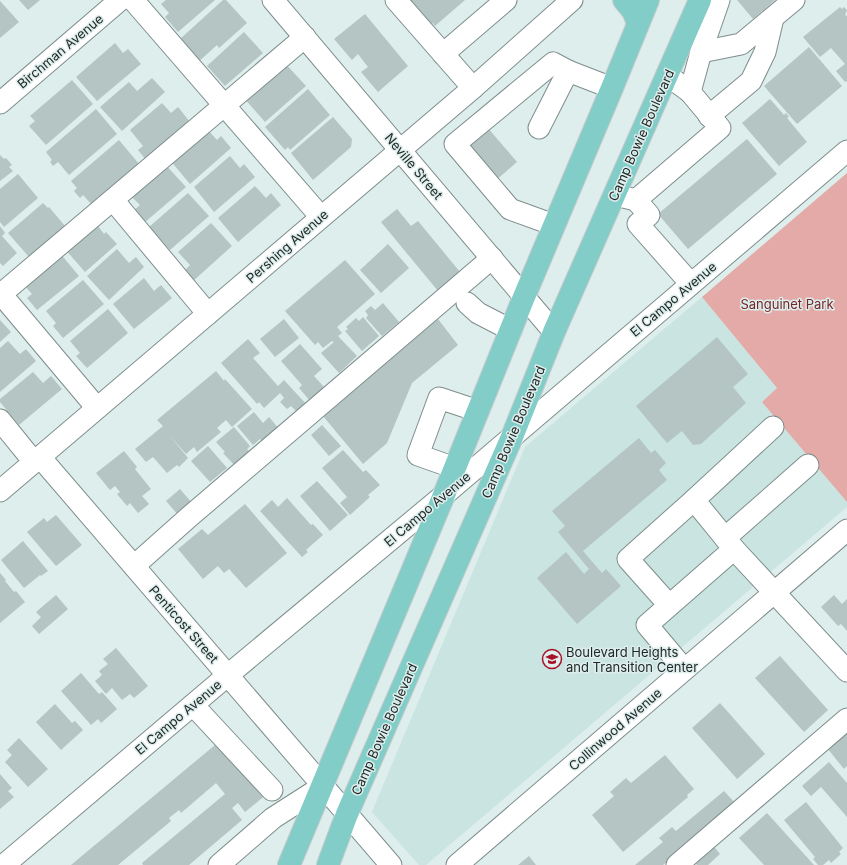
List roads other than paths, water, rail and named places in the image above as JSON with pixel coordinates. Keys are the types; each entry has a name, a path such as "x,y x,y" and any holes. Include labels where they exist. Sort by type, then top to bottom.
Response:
{"main road":[{"path":"624,0 633,11 638,23"},
{"path":"289,865 444,495 524,297 648,0"},
{"name":"Camp Bowie Boulevard","path":"328,865 347,814 512,437 554,332 667,75 708,4"}],"street":[{"name":"Birchman Avenue","path":"0,103 120,0"},
{"path":"133,0 153,25 321,217"},
{"name":"Neville Street","path":"273,0 554,332"},
{"path":"396,0 473,88"},
{"path":"443,54 506,0"},
{"path":"701,52 741,44 794,0"},
{"name":"Pershing Avenue","path":"0,491 473,88 562,3"},
{"path":"690,92 701,52 708,4"},
{"path":"709,116 751,81 766,52 773,18"},
{"path":"97,408 0,295 305,37"},
{"path":"554,225 510,209 455,144 553,63 612,88"},
{"path":"539,128 568,70"},
{"path":"636,200 720,128 690,92 667,75"},
{"name":"El Campo Avenue","path":"4,865 228,675 444,495 847,151"},
{"path":"615,195 636,200 649,215 638,224 691,284"},
{"path":"113,200 208,314"},
{"path":"134,566 188,517 492,258"},
{"path":"467,303 478,313 511,330"},
{"path":"455,468 418,455 439,398 478,411"},
{"name":"Penticost Street","path":"0,420 134,566 391,865"},
{"path":"669,605 628,559 773,427"},
{"path":"684,669 647,625 669,605 808,465"},
{"path":"694,500 730,543 847,671"},
{"name":"Collinwood Avenue","path":"456,865 847,530"},
{"path":"193,705 272,790"},
{"path":"677,865 847,719"},
{"path":"219,865 273,818 323,786"}],"place":[{"name":"Boulevard Heights and Transition Center","path":"552,659"}],"park label":[{"name":"Sanguinet Park","path":"787,304"}]}
